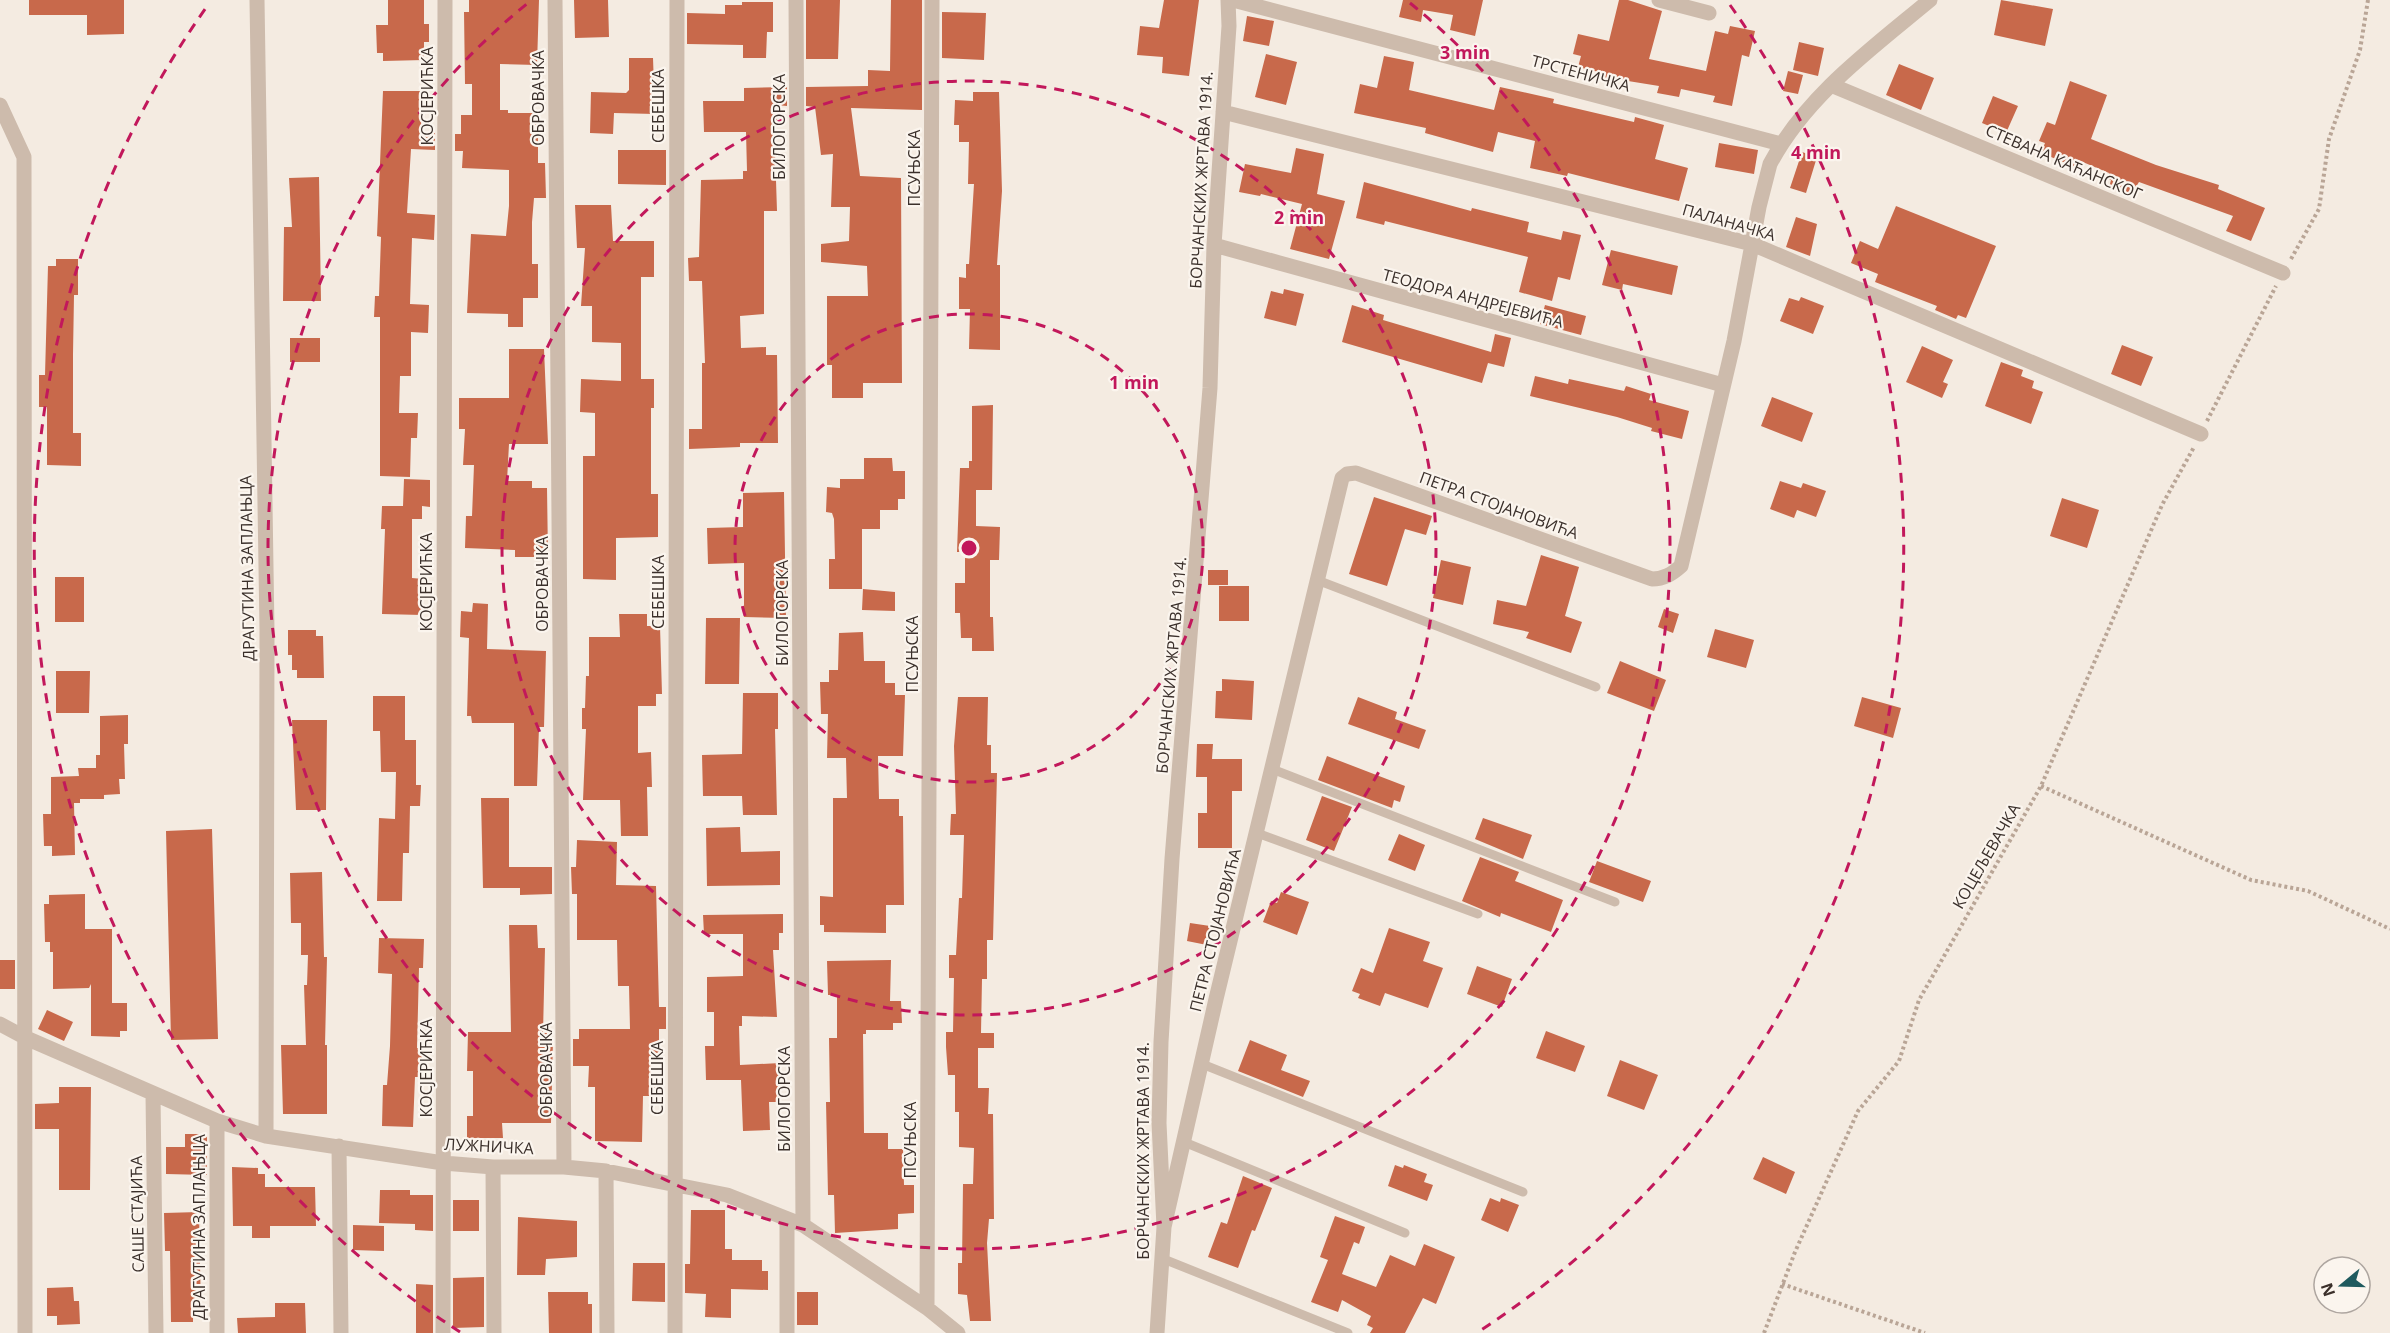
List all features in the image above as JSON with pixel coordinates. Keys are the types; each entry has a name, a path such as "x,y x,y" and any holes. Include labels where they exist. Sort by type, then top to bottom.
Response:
{"street":[{"name":"ДРАГУТИНА ЗАПЛАЊЦА","path":"257,0 267,630 266,1136"},
{"name":"КОСЈЕРИЋКА","path":"443,1333 445,0"},
{"name":"ОБРОВАЧКА","path":"555,0 564,1167"},
{"name":"СЕБЕШКА","path":"675,1333 676,0"},
{"name":"БИЛОГОРСКА","path":"796,0 803,1225"},
{"name":"ПСУЊСКА","path":"927,1308 932,0"},
{"name":"БОРЧАНСКИХ ЖРТАВА 1914.","path":"1157,1333 1164,1227 1160,1123 1161,1042 1172,859 1209,398 1214,245 1228,0"},
{"name":"ТРСТЕНИЧКА","path":"1233,0 1781,144"},
{"path":"1659,0 1709,13"},
{"name":"ПЕТРА СТОЈАНОВИЋА","path":"1164,1227 1317,580 1340,486 1347,474 1356,473 1652,579 1667,576 1681,566 1734,341 1770,164 1806,109 1930,0"},
{"name":"СТЕВАНА КАЋАНСКОГ","path":"1831,85 2283,273"},
{"path":"0,105 24,157 25,1333"},
{"name":"ПАЛАНАЧКА","path":"1223,112 1752,244 2201,434"},
{"name":"ТЕОДОРА АНДРЕЈЕВИЋА","path":"1214,245 1723,385"},
{"name":"ЛУЖНИЧКА","path":"0,1024 26,1038 217,1121 266,1136 444,1163 493,1167 564,1167 606,1171 727,1195 803,1225 927,1308 954,1331"},
{"name":"САШЕ СТАЈИЋА","path":"153,1094 156,1333"},
{"name":"ДРАГУТИНА ЗАПЛАЊЦА","path":"217,1121 217,1333"},
{"path":"339,1146 341,1333"},
{"path":"493,1167 494,1333"},
{"path":"606,1171 607,1333"},
{"path":"787,1333 788,1219"}],"lane":[{"path":"1317,580 1596,687"},
{"path":"1272,769 1615,902"},
{"path":"1257,833 1478,914"},
{"path":"1202,1064 1523,1192"},
{"path":"1184,1142 1405,1233"},
{"path":"1161,1258 1348,1333"}],"path":[{"name":"КОЦЕЉЕВАЧКА","path":"1764,1333 1782,1284 1858,1111 1899,1061 1919,1000 2041,786 2162,505 2201,434 2223,385 2319,209 2329,139 2360,50 2368,0"},
{"path":"2041,786 2251,880 2308,891 2390,930"},
{"path":"1782,1284 1925,1333"}],"building":[{"path":"29,0 124,0 124,34 87,35 87,15 29,15"},
{"path":"388,0 424,0 424,24 429,24 429,42 424,42 424,60 383,61 383,53 377,53 376,25 388,25"},
{"path":"469,0 539,0 537,65 500,64 500,110 508,110 508,113 538,113 538,163 545,163 546,198 534,198 532,222 532,264 538,264 538,298 523,298 523,327 508,327 508,314 467,313 471,234 506,236 509,206 509,170 462,168 463,151 455,151 455,134 461,134 461,115 472,115 472,84 465,84 464,12 469,12"},
{"path":"574,0 608,0 609,37 575,38"},
{"path":"806,0 840,0 838,59 806,59"},
{"path":"891,0 922,0 922,110 851,108 860,176 901,178 902,383 863,383 863,398 832,398 832,365 827,365 827,296 868,296 867,266 821,262 821,244 849,241 850,207 831,207 833,154 821,155 815,107 806,106 806,87 868,86 868,70 890,71"},
{"path":"1164,0 1199,0 1189,76 1162,73 1163,57 1137,55 1140,26 1159,28"},
{"path":"1403,0 1483,0 1475,36 1450,30 1453,15 1423,10 1421,22 1399,17"},
{"path":"1619,0 1628,0 1662,11 1649,59 1706,71 1715,31 1728,34 1730,26 1755,31 1749,57 1742,55 1732,106 1713,102 1715,96 1681,89 1679,97 1657,93 1659,86 1597,76 1599,72 1578,67 1581,56 1573,54 1578,34 1609,41"},
{"path":"2001,0 2053,9 2045,46 1994,35"},
{"path":"742,2 773,2 773,32 767,32 766,58 743,58 743,45 687,44 687,13 725,14 725,5 742,5"},
{"path":"942,12 986,13 984,60 942,58"},
{"path":"1247,16 1274,21 1269,46 1243,41"},
{"path":"1799,42 1824,48 1818,76 1793,70"},
{"path":"1266,54 1297,62 1286,105 1255,97"},
{"path":"1384,56 1414,62 1409,90 1494,110 1500,87 1554,99 1553,103 1634,122 1635,117 1664,125 1655,159 1688,168 1679,201 1568,173 1567,176 1530,168 1535,141 1498,132 1493,152 1425,133 1426,128 1354,113 1360,84 1377,88"},
{"path":"629,58 653,58 655,114 614,113 613,134 590,133 591,92 626,93 629,90"},
{"path":"1899,64 1934,78 1921,110 1886,95"},
{"path":"1788,71 1803,75 1798,94 1783,91"},
{"path":"2070,81 2107,95 2091,139 2156,165 2219,185 2218,189 2265,208 2251,241 2226,231 2233,216 2139,182 2130,196 2109,188 2111,180 2107,179 2109,173 2078,160 2076,167 2041,153 2045,143 2039,141 2047,122 2055,125"},
{"path":"787,87 787,106 777,105 777,120 774,120 777,211 764,211 764,314 740,316 741,348 766,347 766,355 777,355 778,443 740,443 740,447 689,449 689,429 702,429 702,363 705,363 702,281 689,281 688,258 699,257 701,180 743,179 743,171 747,171 746,132 704,132 703,101 744,101 744,88"},
{"path":"383,91 422,91 421,132 435,133 435,150 411,149 407,213 435,215 434,240 412,238 410,304 429,305 428,333 411,332 411,376 400,376 399,413 418,413 417,438 411,438 410,477 380,476 380,317 374,317 375,296 379,296 381,237 377,236"},
{"path":"973,92 999,92 1002,191 997,265 1000,265 1000,350 969,349 970,309 959,309 959,277 966,278 966,264 969,264 974,184 968,184 969,142 959,142 959,125 954,125 955,100 973,101"},
{"path":"1993,96 2018,106 2006,133 1982,123"},
{"path":"1719,143 1758,150 1754,174 1715,167"},
{"path":"1296,148 1324,154 1317,194 1345,201 1329,259 1290,249 1302,204 1261,194 1260,196 1239,192 1245,164 1291,173"},
{"path":"618,150 666,150 666,185 618,184"},
{"path":"1802,152 1817,157 1806,193 1790,188"},
{"path":"319,177 321,301 283,301 284,227 292,227 289,178"},
{"path":"1364,182 1471,211 1472,208 1529,222 1527,232 1561,240 1563,231 1581,235 1570,280 1558,277 1552,301 1519,292 1528,257 1385,221 1384,225 1356,218"},
{"path":"575,205 611,205 613,241 654,241 654,277 641,277 641,379 654,379 654,408 651,408 651,494 658,494 658,537 616,538 616,580 583,579 583,456 595,456 595,413 580,412 581,379 621,381 621,343 592,342 592,306 581,306 585,248 577,248"},
{"path":"1896,206 1996,246 1966,318 1958,315 1956,319 1935,310 1937,306 1875,282 1878,274 1851,263 1860,241 1878,249"},
{"path":"1796,217 1817,224 1810,256 1786,247"},
{"path":"1611,250 1678,266 1672,295 1623,284 1622,290 1602,285"},
{"path":"56,259 78,259 78,295 74,295 73,433 81,433 81,466 47,465 47,407 39,407 39,375 45,375 48,266 56,266"},
{"path":"1284,289 1304,294 1296,326 1264,318 1271,291 1283,294"},
{"path":"1801,297 1824,306 1813,334 1780,321 1789,298 1799,301"},
{"path":"1352,305 1384,315 1383,320 1491,352 1495,334 1511,338 1504,367 1488,363 1482,383 1342,342"},
{"path":"1545,305 1586,316 1581,335 1540,324"},
{"path":"290,338 320,338 320,362 290,362"},
{"path":"2122,345 2153,357 2141,386 2111,374"},
{"path":"1922,346 1953,360 1943,382 1948,384 1942,398 1906,382"},
{"path":"509,349 544,349 548,444 509,444 507,481 532,481 532,488 547,488 548,557 515,557 515,550 465,548 466,516 472,516 474,465 463,465 465,429 459,429 459,398 509,398"},
{"path":"2001,362 2023,370 2021,376 2034,381 2032,388 2043,392 2031,424 1985,406"},
{"path":"1535,376 1568,384 1569,379 1624,391 1626,386 1651,394 1649,400 1689,411 1682,439 1651,431 1652,428 1617,417 1530,396"},
{"path":"1772,397 1813,413 1802,442 1761,426"},
{"path":"993,405 992,490 976,490 976,526 1000,527 999,560 990,560 990,617 993,617 994,651 972,651 972,638 961,638 960,613 955,613 955,583 965,583 965,552 957,552 960,468 969,468 969,461 972,461 972,406"},
{"path":"864,458 892,458 893,471 905,471 905,499 898,499 898,510 880,510 880,529 862,529 862,589 829,589 829,559 835,559 834,519 832,513 826,512 827,487 840,488 840,479 864,479"},
{"path":"404,479 430,480 430,507 422,506 422,519 412,519 412,578 423,579 422,615 382,614 385,529 381,529 382,506 403,506"},
{"path":"1780,481 1801,488 1803,483 1826,491 1816,517 1797,510 1794,518 1770,509"},
{"path":"784,492 786,618 744,617 744,563 708,564 707,528 743,527 743,493"},
{"path":"1374,497 1432,516 1426,535 1405,529 1387,586 1349,574"},
{"path":"2062,498 2099,510 2087,548 2050,536"},
{"path":"1541,555 1579,567 1565,616 1582,622 1571,653 1526,638 1529,632 1493,624 1497,600 1526,606"},
{"path":"1441,560 1471,567 1463,605 1433,598"},
{"path":"1208,570 1228,570 1228,585 1208,585"},
{"path":"55,577 84,577 84,622 55,622"},
{"path":"1219,586 1249,586 1249,621 1219,621"},
{"path":"863,589 895,592 895,611 862,610"},
{"path":"473,603 488,604 487,649 546,651 544,727 539,727 537,786 514,786 514,723 472,723 471,716 467,716 469,638 460,637 461,611 472,612"},
{"path":"1664,609 1679,614 1673,633 1658,627"},
{"path":"619,614 647,614 647,626 660,626 662,694 656,694 656,706 638,706 638,753 651,752 652,787 647,787 648,836 621,836 620,800 583,800 586,729 582,729 582,708 585,708 586,676 589,676 589,637 620,637"},
{"path":"706,618 740,618 739,684 705,684"},
{"path":"1715,629 1754,640 1746,668 1707,657"},
{"path":"288,630 316,630 316,636 323,636 324,678 297,678 297,670 292,670 292,655 288,655"},
{"path":"863,632 864,661 885,661 885,683 895,683 895,695 905,695 903,756 878,756 879,799 899,799 899,816 903,816 904,905 886,905 886,933 824,932 824,925 820,925 820,896 833,897 833,798 847,798 846,758 827,758 828,714 821,714 820,682 829,682 829,670 838,670 839,633"},
{"path":"1620,661 1666,680 1654,711 1607,693"},
{"path":"56,671 90,671 89,713 56,713"},
{"path":"1222,679 1254,681 1252,720 1215,718 1216,691 1222,691"},
{"path":"743,693 778,693 778,729 775,729 777,815 743,815 742,796 703,796 702,755 742,754"},
{"path":"373,696 405,696 405,740 416,740 416,785 421,785 420,806 410,806 409,853 403,853 402,901 377,901 379,818 395,819 396,772 381,772 380,731 373,731"},
{"path":"958,697 988,697 987,745 991,745 991,773 997,773 993,940 987,940 987,979 982,979 981,1033 994,1033 994,1048 978,1048 978,1088 989,1088 988,1114 993,1114 994,1219 989,1219 987,1243 991,1321 970,1321 967,1295 958,1294 958,1263 962,1263 963,1184 973,1184 974,1148 959,1147 959,1112 955,1112 955,1075 948,1075 946,1047 946,1032 953,1032 954,978 949,978 949,955 956,955 959,898 962,898 964,835 950,835 951,814 956,814 954,746"},
{"path":"1358,697 1397,712 1395,719 1426,730 1419,749 1348,724"},
{"path":"1862,697 1901,708 1893,738 1854,726"},
{"path":"128,715 128,744 124,744 125,779 119,779 120,794 104,795 104,799 80,799 80,803 74,803 75,855 52,856 52,846 44,846 43,814 51,814 51,777 79,776 78,768 96,768 96,755 100,755 100,716"},
{"path":"292,720 327,720 326,810 296,810"},
{"path":"1197,744 1213,744 1212,759 1242,759 1242,791 1232,791 1232,848 1198,848 1198,813 1207,813 1207,777 1196,777"},
{"path":"1327,756 1405,786 1400,802 1394,800 1392,808 1318,780"},
{"path":"1322,796 1352,807 1334,851 1306,840"},
{"path":"481,798 509,798 509,867 552,867 552,894 520,895 520,888 483,888"},
{"path":"1483,818 1532,835 1523,859 1475,839"},
{"path":"740,827 741,852 780,851 780,885 707,886 706,828"},
{"path":"212,829 218,1039 171,1040 166,831"},
{"path":"1399,834 1425,845 1415,871 1388,860"},
{"path":"577,840 617,842 616,885 656,886 659,1007 666,1007 666,1029 659,1029 659,1096 643,1096 642,1142 595,1141 595,1087 588,1087 589,1066 573,1066 573,1039 579,1039 579,1029 630,1029 629,986 618,986 617,940 577,940 577,894 572,894 571,867 576,867"},
{"path":"1480,857 1519,872 1515,881 1563,900 1551,932 1501,913 1500,917 1462,901"},
{"path":"1597,861 1651,881 1643,902 1589,882"},
{"path":"322,872 324,957 327,957 325,1045 327,1045 327,1114 283,1114 281,1045 306,1045 304,985 307,985 308,955 301,955 301,923 291,923 290,873"},
{"path":"1281,892 1309,902 1297,935 1263,922 1271,901 1277,903"},
{"path":"85,894 85,929 112,929 112,1003 127,1003 127,1031 120,1031 120,1037 91,1036 91,984 89,988 53,989 53,952 50,952 50,942 45,942 44,904 49,904 49,895"},
{"path":"783,914 783,933 779,933 779,950 773,950 777,1017 742,1016 742,1026 739,1026 740,1065 780,1063 781,1102 769,1102 770,1130 743,1131 741,1080 706,1080 705,1046 714,1046 714,1012 707,1012 707,977 743,976 743,934 704,934 703,915"},
{"path":"1190,923 1210,926 1207,945 1187,941"},
{"path":"509,925 537,925 538,948 545,948 543,1033 547,1033 547,1039 553,1039 551,1123 502,1123 503,1138 467,1138 467,1116 473,1116 473,1071 467,1071 468,1032 511,1032"},
{"path":"1389,928 1430,942 1423,961 1443,968 1428,1008 1385,993 1380,1006 1358,998 1360,994 1352,991 1361,968 1373,973"},
{"path":"379,938 424,939 423,968 419,968 417,1048 423,1048 422,1077 415,1077 413,1127 382,1126 383,1085 387,1085 390,1046 392,974 378,973"},
{"path":"0,960 15,960 15,989 0,989"},
{"path":"891,960 890,1001 901,1001 902,1023 893,1023 893,1030 866,1030 866,1034 863,1034 864,1133 888,1133 888,1149 903,1149 904,1185 914,1185 914,1213 898,1214 898,1229 835,1233 834,1195 828,1195 826,1102 830,1102 829,1038 837,1038 837,995 828,995 827,961"},
{"path":"1477,966 1512,979 1502,1007 1467,994"},
{"path":"47,1010 73,1022 64,1041 38,1029"},
{"path":"1546,1031 1585,1046 1575,1072 1536,1058"},
{"path":"1250,1040 1287,1055 1281,1070 1310,1081 1303,1097 1238,1071"},
{"path":"1620,1060 1658,1075 1644,1110 1607,1096"},
{"path":"59,1087 91,1087 90,1190 59,1190 59,1129 35,1129 35,1104 59,1103"},
{"path":"185,1134 207,1134 207,1175 166,1174 166,1147 185,1147"},
{"path":"1763,1157 1795,1172 1786,1194 1753,1179"},
{"path":"1395,1165 1403,1168 1404,1165 1427,1174 1424,1182 1433,1185 1427,1201 1388,1186"},
{"path":"232,1167 258,1168 258,1174 265,1174 265,1187 315,1187 316,1226 270,1226 270,1238 252,1238 252,1226 233,1226"},
{"path":"1243,1176 1272,1188 1255,1231 1252,1230 1238,1268 1208,1257 1221,1222 1227,1224"},
{"path":"380,1190 410,1190 410,1195 433,1195 433,1231 415,1230 415,1224 379,1223"},
{"path":"1490,1198 1500,1202 1501,1198 1519,1205 1508,1232 1481,1220"},
{"path":"453,1200 479,1200 479,1231 453,1231"},
{"path":"691,1210 725,1210 725,1249 732,1249 732,1260 762,1260 762,1271 768,1271 768,1290 731,1289 731,1318 705,1317 706,1294 685,1293 685,1264 690,1264"},
{"path":"199,1212 201,1314 193,1314 193,1322 171,1322 170,1251 165,1251 164,1213"},
{"path":"1335,1216 1365,1227 1359,1244 1354,1242 1342,1274 1376,1287 1390,1255 1415,1266 1424,1244 1455,1257 1436,1304 1423,1298 1405,1333 1370,1333 1373,1328 1367,1325 1371,1316 1342,1300 1338,1312 1311,1302 1328,1260 1320,1257"},
{"path":"518,1217 577,1221 577,1257 546,1259 545,1275 517,1275"},
{"path":"353,1225 384,1226 384,1251 353,1250"},
{"path":"633,1263 665,1263 665,1302 632,1301"},
{"path":"484,1277 484,1327 453,1328 453,1278"},
{"path":"416,1284 433,1285 433,1333 416,1333"},
{"path":"73,1287 74,1301 79,1301 80,1324 57,1325 57,1316 47,1316 47,1288"},
{"path":"548,1292 588,1292 588,1304 592,1304 592,1333 549,1333"},
{"path":"797,1292 818,1292 818,1325 797,1325"},
{"path":"275,1303 305,1303 306,1333 238,1333 237,1318 275,1317"}]}
